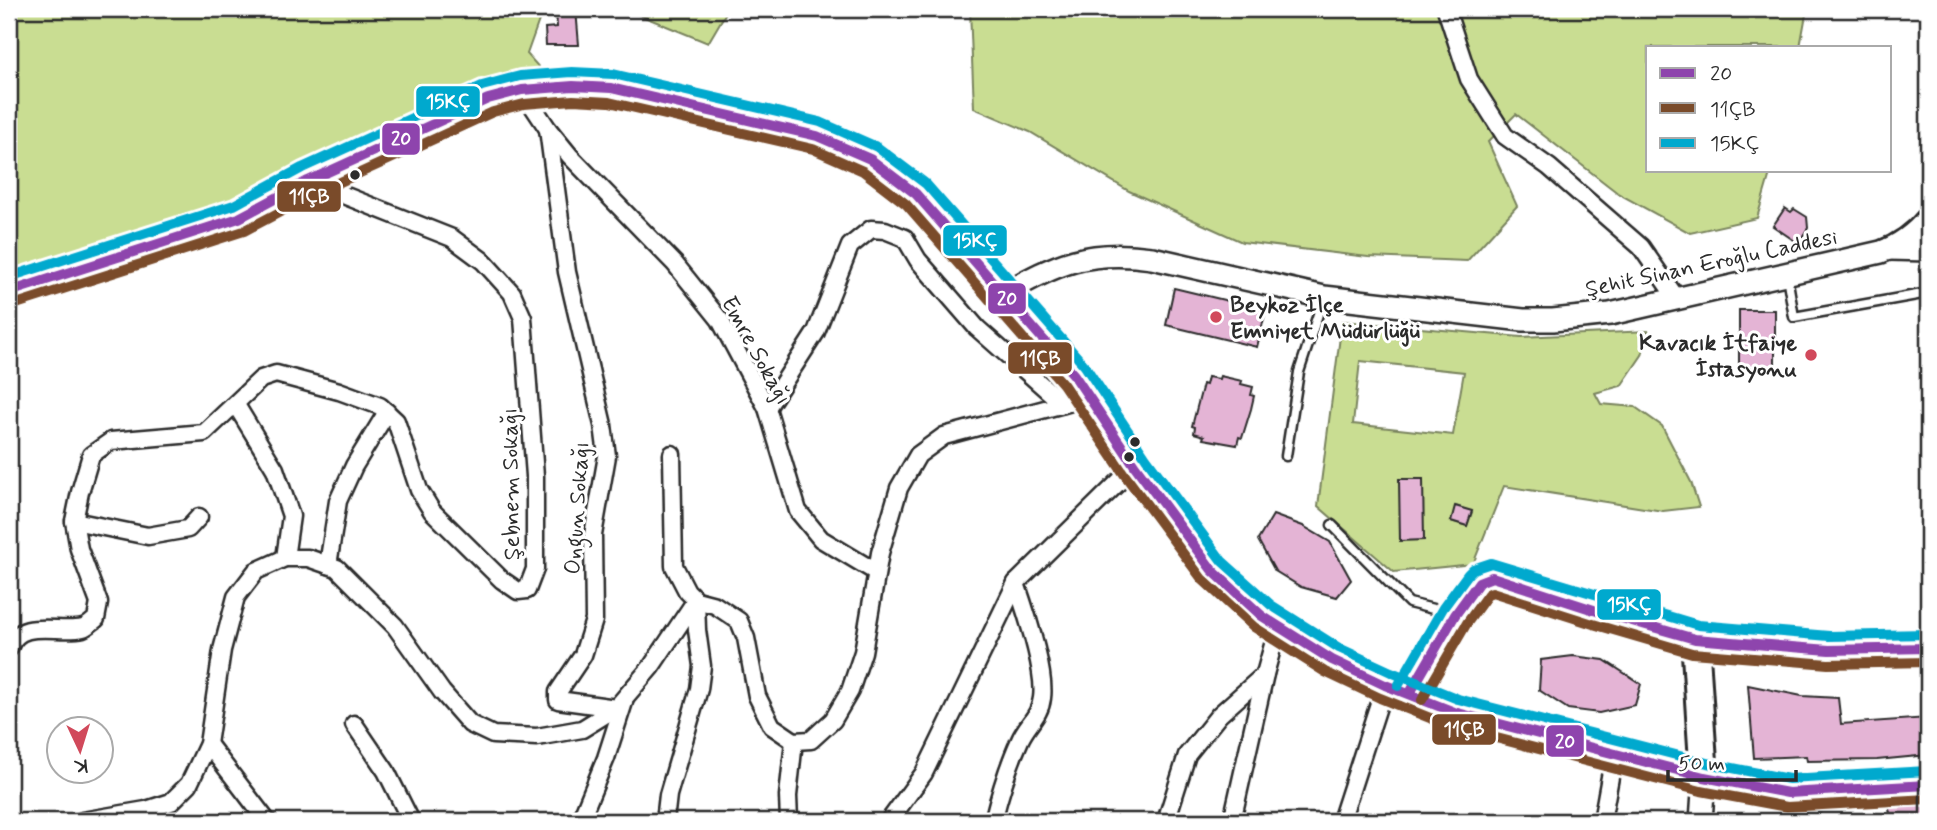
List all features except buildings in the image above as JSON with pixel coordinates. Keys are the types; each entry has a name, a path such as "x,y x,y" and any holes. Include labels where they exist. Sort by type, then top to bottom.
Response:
{"main road":[{"path":"9,292 239,218 308,181 488,99 522,90 573,86 611,88 817,136 870,159 916,194 1074,375 1135,466 1212,569 1262,616 1332,660 1385,685 1454,712 1703,777 1788,793 1928,785"},
{"path":"1410,693 1455,615 1479,582 1492,577 1695,639 1829,650 1928,648"},
{"path":"1695,639 1703,777"}],"street":[{"path":"1447,9 1469,79 1505,136 1549,167 1642,247 1677,299"},
{"name":"Emre Sokağı","path":"522,90 570,156 676,264 720,320 767,408 798,511 821,539 877,572"},
{"name":"Ongun Sokağı","path":"548,129 567,272 603,425 607,456 593,534 594,620 583,655 558,692 558,700 621,702"},
{"name":"Şebnem Sokağı","path":"308,181 452,238 483,261 513,293 523,318 535,476 536,569 527,590 518,591 502,580 432,511 419,490 396,421 387,412"},
{"name":"Şehit Sinan Eroğlu Caddesi","path":"1003,293 1059,265 1081,258 1129,254 1324,297 1487,317 1543,320 1611,314 1889,249 1926,227"},
{"path":"767,408 816,332 850,246 871,229 885,230 905,238 918,260 977,328 1063,404"},
{"path":"1889,249 1928,250"},
{"path":"9,648 11,639 23,630 84,628 96,619 99,604 79,549 74,521 91,455 111,441 204,433 261,379 276,374 339,391 380,406 387,412 354,466 338,501 328,565"},
{"path":"672,454 674,566 687,592 696,600 715,606 739,621 746,638 757,695 772,726 794,741 811,740 833,720 850,691 863,652 877,572 899,488 918,455 944,436 1090,397"},
{"path":"236,405 275,469 291,516 285,558"},
{"path":"889,821 924,773 1016,583 1135,466"},
{"path":"74,521 148,536 188,529 200,517"},
{"path":"82,821 146,810 171,802 190,784 208,744 222,650 236,597 256,571 285,558 307,558 337,568 395,626 442,692 470,724 494,735 537,737 582,729 621,702 652,667 696,600"},
{"path":"993,821 1009,763 1021,736 1038,715 1043,695 1029,623 1016,583"},
{"path":"665,821 668,795 699,689 702,666 696,600"},
{"path":"1232,821 1278,627"},
{"path":"1166,821 1187,755 1219,715 1265,674"},
{"path":"1341,821 1385,685"},
{"path":"580,821 606,758 621,702"},
{"path":"354,724 386,771 411,821"},
{"path":"789,821 788,796 794,741"},
{"path":"208,744 267,821"},
{"path":"1602,821 1614,755"},
{"path":"1701,821 1703,777"},
{"path":"1788,793 1814,821"}],"lane":[{"path":"1787,273 1794,317 1928,292"},
{"path":"1286,456 1299,372 1324,297"},
{"path":"1332,525 1409,603 1455,615"}],"green space":[{"path":"9,9 543,9 527,54 543,72 358,150 229,213 9,292"},
{"path":"625,9 728,9 708,43"},
{"path":"970,9 1807,9 1800,46 1646,46 1646,172 1770,172 1757,218 1690,233 1619,194 1516,114 1488,142 1517,206 1467,261 1368,257 1242,242 1129,191 1030,132 974,108"},
{"path":"1342,321 1521,337 1648,331 1642,355 1621,386 1595,393 1601,404 1635,407 1662,426 1691,482 1699,507 1663,511 1504,486 1473,564 1394,572 1318,506","holes":["1360,361 1464,372 1453,435 1353,424","1456,506 1472,512 1467,526 1451,521"]}],"transit line":[{"name":"15KÇ","path":"9,277 234,205 302,168 482,86 520,76 572,72 613,74 820,122 877,147 926,184 1085,366 1146,458 1222,561 1271,605 1339,648 1458,699 1707,763 1789,779 1927,771"},
{"name":"20","path":"9,292 239,218 308,181 488,99 522,90 573,86 611,88 817,136 870,159 916,194 1074,375 1135,466 1212,570 1262,616 1332,660 1385,685 1454,712 1704,777 1788,793 1928,785"},
{"name":"11ÇB","path":"13,305 244,231 314,194 493,112 524,104 573,100 609,102 813,149 863,171 906,204 1063,384 1124,474 1202,579 1254,627 1325,672 1450,726 1701,791 1787,807 1928,799"},
{"name":"15KÇ","path":"1398,686 1443,608 1468,574 1473,569 1491,563 1698,625 1829,636 1928,634"},
{"name":"20","path":"1410,693 1455,615 1479,582 1492,577 1695,639 1829,650 1928,648"},
{"name":"11ÇB","path":"1422,700 1467,623 1492,592 1692,653 1828,664 1928,662"}],"place":[{"name":"Beykoz İlçe Emniyet Müdürlüğü","path":"1216,317"},
{"name":"Kavacık İtfaiye İstasyonu","path":"1811,355"}]}
